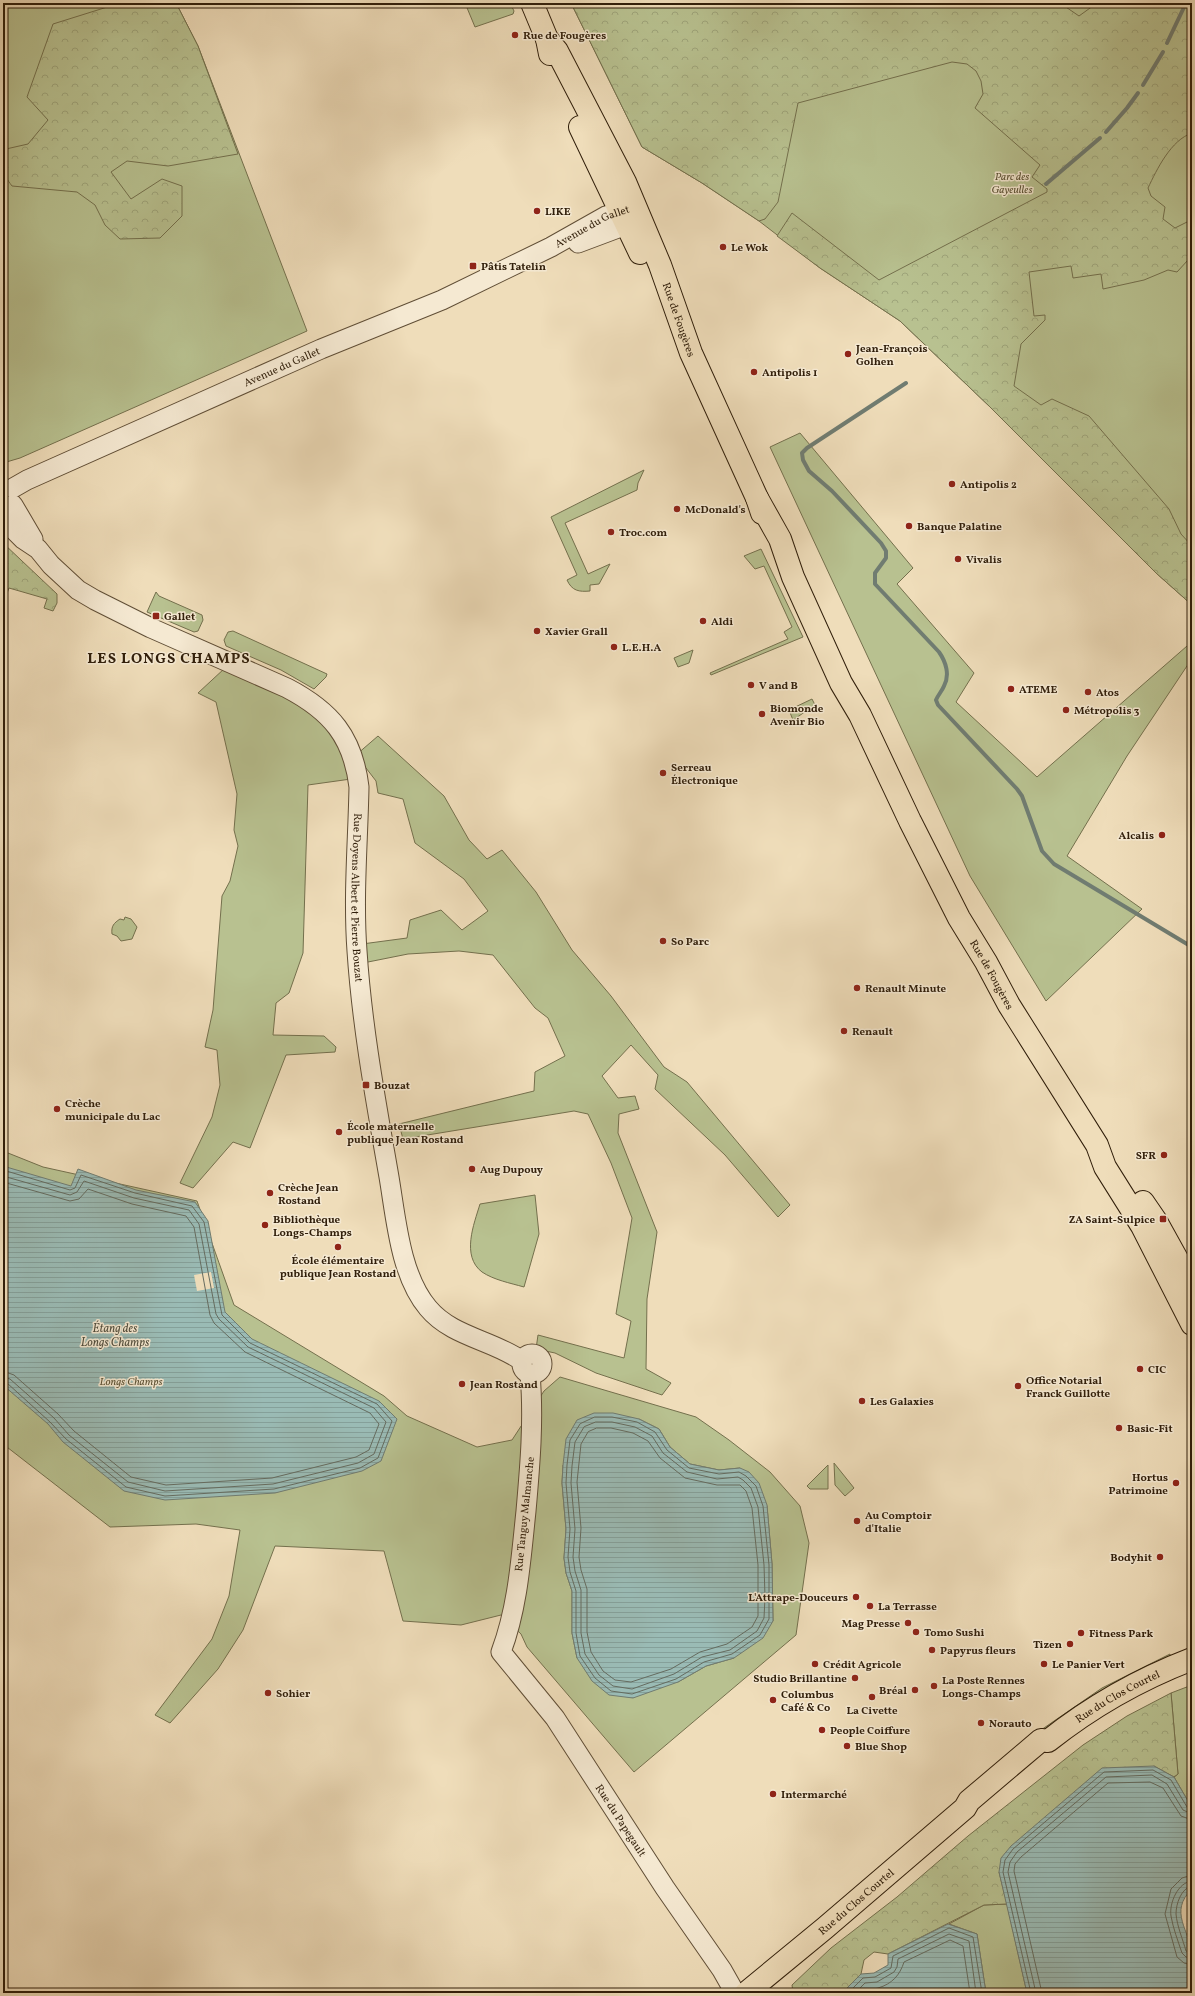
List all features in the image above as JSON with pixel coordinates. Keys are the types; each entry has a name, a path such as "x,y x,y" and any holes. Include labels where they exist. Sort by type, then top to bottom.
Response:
{"main road":[{"name":"Rue de Fougères","path":"532,3 547,39 557,51 601,136 627,214 660,264 692,353 757,498 773,543 793,577 841,683 852,718 871,764 924,879 961,942 995,990 1009,1005 1097,1146"},
{"path":"1097,1146 1114,1160 1156,1221 1192,1286"},
{"path":"1097,1146 1105,1167 1142,1226 1192,1324"},
{"name":"Rue du Clos Courtel","path":"746,1993 825,1928 965,1808 973,1807 1048,1749 1048,1741 1071,1723 1118,1692 1192,1659"}],"street":[{"name":"Avenue du Gallet","path":"7,501 34,477 321,349 442,300 551,247 578,243 627,214"},
{"name":"Rue Doyens Albert et Pierre Bouzat","path":"7,501 38,549 51,565 78,590 110,609 287,688 309,700 323,710 347,741 358,773 359,787 356,893 357,950 366,1038 394,1206 410,1278 418,1295 429,1309 450,1326 477,1340 511,1353 526,1367"},
{"name":"Rue Tanguy Malmanche","path":"501,1652 508,1634 515,1601 530,1461 531,1407 526,1367"},
{"name":"Rue du Papegault","path":"501,1652 556,1718 665,1888 722,1970 735,1993"}],"green space":[{"path":"3,3 176,3 198,46 307,331 20,458 3,463"},
{"path":"120,3 176,3 198,46 238,154 168,166 127,161 111,172 131,199 162,179 182,186 182,216 160,238 120,239 105,225 95,205 77,192 12,186 3,169 3,160 6,149 28,144 48,120 27,97 53,24"},
{"path":"465,3 510,3 514,11 513,14 475,27"},
{"name":"Parc des Gayeulles","path":"571,3 1192,3 1192,605 1156,573 989,406 900,321 820,268 759,221 702,183 642,147"},
{"name":"Parc des Gayeulles","path":"571,3 1060,3 1079,16 1097,3 1192,3 1192,87 1188,93 1192,102 1192,133 1184,137 1171,148 1160,164 1148,188 1151,196 1165,207 1163,219 1175,228 1187,222 1190,228 1189,238 1192,243 1192,260 1188,260 1177,272 1168,270 1144,280 1103,289 1101,274 1073,278 1071,266 1029,272 1034,316 1045,315 1045,320 1021,344 1014,386 1041,405 1052,399 1089,416 1169,509 1181,534 1192,546 1192,605 1156,573 989,406 900,321 820,268 777,236 792,213 879,280 1047,192 1047,189 1032,177 1040,165 975,108 983,94 981,81 976,71 967,64 952,62 798,103 778,202 765,219 759,221 702,183 642,147"},
{"path":"800,433 913,568 897,584 974,673 956,702 1037,777 1187,646 1192,650 1192,659 1127,756 1067,856 1142,909 1046,1001 970,876 770,447"},
{"path":"644,470 638,483 637,490 565,523 588,574 610,564 599,584 590,585 590,591 579,591 574,589 567,580 577,575 551,517"},
{"path":"3,543 57,594 57,603 53,611 44,608 47,599 9,588 6,596 3,595"},
{"path":"761,549 803,637 711,675 710,673 788,639 784,632 792,627 764,566 755,569 744,556"},
{"path":"156,592 159,596 202,615 203,620 198,631 194,632 147,612"},
{"path":"233,631 327,674 326,677 314,689 281,670 226,646 224,640 228,632"},
{"path":"693,650 689,663 678,667 674,658"},
{"path":"225,668 270,688 317,716 328,726 337,738 345,758 351,779 308,785 303,953 289,993 276,1003 273,1035 324,1036 336,1047 335,1052 286,1055 250,1148 233,1142 193,1188 180,1183 212,1117 220,1085 217,1050 205,1047 213,1010 222,896 230,881 238,846 234,830 237,794 216,702 198,693"},
{"path":"812,699 815,705 793,720 789,710"},
{"path":"378,736 444,796 469,840 487,859 502,850 536,892 572,950 611,996 664,1067 687,1082 790,1205 778,1217 725,1155 655,1089 658,1075 631,1045 602,1076 618,1098 635,1096 639,1109 619,1114 618,1133 657,1232 647,1299 646,1369 671,1383 662,1395 596,1373 555,1353 536,1349 538,1335 624,1358 631,1321 616,1314 632,1218 611,1163 588,1114 574,1111 403,1139 399,1124 534,1091 535,1072 565,1056 548,1018 535,1008 493,955 459,951 408,954 363,963 362,944 407,938 410,920 441,910 462,930 488,911 464,879 415,843 403,799 378,793 376,781 356,755"},
{"path":"125,917 131,919 137,927 132,939 121,941 117,936 112,934 112,929 116,922 120,919 124,920"},
{"name":"Longs Champs","path":"3,1151 43,1167 197,1201 234,1305 384,1396 407,1416 477,1447 512,1440 544,1391 560,1377 696,1417 729,1440 770,1472 800,1506 809,1543 796,1635 634,1772 527,1647 521,1634 501,1615 461,1625 403,1621 384,1551 275,1546 243,1630 218,1669 170,1723 155,1715 212,1639 229,1596 240,1530 196,1524 110,1527 3,1444","holes":["639,1419 659,1429 670,1447 690,1464 719,1470 740,1468 767,1506 772,1564 773,1621 734,1658 706,1666 678,1682 577,1658 572,1633 572,1591 566,1573 564,1558 566,1529 562,1483 563,1465"]},
{"path":"535,1195 539,1234 524,1287 497,1279 482,1272 472,1257 471,1249 472,1230 480,1204"},
{"path":"834,1463 854,1488 845,1496 835,1485"},
{"path":"828,1465 828,1489 810,1489 807,1486"},
{"path":"1170,1654 1170,1656 1046,1730 1041,1730 1102,1688"},
{"path":"1192,1685 1192,1808 1174,1777 1178,1774 1171,1693"},
{"path":"1171,1693 1178,1774 1174,1777 1154,1766 999,1872 1007,1904 984,1905 888,1954 874,1952 864,1960 861,1974 842,1993 793,1993 792,1985 831,1948 897,1897 968,1836 1083,1745 1127,1716"},
{"path":"1007,1904 1027,1993 986,1993 977,1934 949,1924 984,1905"}],"water":[{"name":"Étang des Longs Champs","path":"3,1166 71,1186 78,1169 136,1190 195,1202 208,1221 225,1312 252,1339 379,1401 397,1419 381,1461 362,1471 275,1493 165,1500 124,1491 63,1442 48,1424 3,1385"},
{"path":"594,1413 613,1413 639,1419 659,1429 670,1447 690,1464 719,1470 740,1468 749,1472 759,1483 767,1505 772,1564 773,1621 763,1638 734,1658 706,1666 678,1682 633,1698 609,1695 592,1681 577,1658 572,1633 572,1591 566,1573 564,1558 566,1529 562,1483 563,1465 566,1439 577,1420"},
{"path":"1154,1766 1174,1777 1192,1808 1192,1889 1185,1897 1181,1913 1192,1955 1192,1993 1027,1993 999,1872 1001,1858 1011,1846 1102,1768"},
{"path":"948,1924 977,1934 986,1993 842,1993 861,1974 874,1973 888,1965 888,1954"}],"pier":[{"path":"211,1272 214,1288 197,1291 194,1275"}],"waterway":[{"path":"1167,43 1186,3"},
{"path":"1143,85 1163,52"},
{"path":"1106,132 1138,93"},
{"path":"1046,184 1100,138"},
{"path":"906,383 807,448 802,453 803,460 809,471 832,491 881,543 886,551 886,558 875,573 875,584 939,652 945,664 947,677 946,682 936,700 938,705 1022,796 1042,851 1054,864 1192,947"}],"place":[{"name":"Rue de Fougères","path":"515,35"},
{"name":"LIKE","path":"537,211"},
{"name":"Le Wok","path":"723,247"},
{"name":"Pâtis Tatelin","path":"473,266"},
{"name":"Jean-François Golhen","path":"848,354"},
{"name":"Antipolis 1","path":"754,372"},
{"name":"Antipolis 2","path":"952,484"},
{"name":"McDonald's","path":"677,509"},
{"name":"Banque Palatine","path":"909,526"},
{"name":"Troc.com","path":"611,532"},
{"name":"Vivalis","path":"958,559"},
{"name":"Gallet","path":"156,616"},
{"name":"Aldi","path":"703,621"},
{"name":"Xavier Grall","path":"537,631"},
{"name":"L.E.H.A","path":"614,647"},
{"name":"V and B","path":"751,685"},
{"name":"ATEME","path":"1011,689"},
{"name":"Atos","path":"1088,692"},
{"name":"Métropolis 3","path":"1066,710"},
{"name":"Biomonde Avenir Bio","path":"762,714"},
{"name":"Serreau Électronique","path":"663,773"},
{"name":"Alcalis","path":"1162,835"},
{"name":"So Parc","path":"663,941"},
{"name":"Renault Minute","path":"857,988"},
{"name":"Renault","path":"844,1031"},
{"name":"Bouzat","path":"366,1085"},
{"name":"Crèche municipale du Lac","path":"57,1109"},
{"name":"École maternelle publique Jean Rostand","path":"339,1132"},
{"name":"SFR","path":"1164,1155"},
{"name":"Aug Dupouy","path":"472,1169"},
{"name":"Crèche Jean Rostand","path":"270,1193"},
{"name":"ZA Saint-Sulpice","path":"1163,1219"},
{"name":"Bibliothèque Longs-Champs","path":"265,1225"},
{"name":"École élémentaire publique Jean Rostand","path":"338,1247"},
{"name":"CIC","path":"1140,1369"},
{"name":"Jean Rostand","path":"462,1384"},
{"name":"Office Notarial Franck Guillotte","path":"1018,1386"},
{"name":"Les Galaxies","path":"862,1401"},
{"name":"Basic-Fit","path":"1119,1428"},
{"name":"Hortus Patrimoine","path":"1176,1483"},
{"name":"Au Comptoir d'Italie","path":"857,1521"},
{"name":"Bodyhit","path":"1160,1557"},
{"name":"L'Attrape-Douceurs","path":"856,1597"},
{"name":"La Terrasse","path":"870,1606"},
{"name":"Mag Presse","path":"908,1623"},
{"name":"Tomo Sushi","path":"916,1632"},
{"name":"Fitness Park","path":"1081,1633"},
{"name":"Tizen","path":"1070,1644"},
{"name":"Papyrus fleurs","path":"932,1650"},
{"name":"Crédit Agricole","path":"815,1664"},
{"name":"Le Panier Vert","path":"1044,1664"},
{"name":"Studio Brillantine","path":"855,1678"},
{"name":"La Poste Rennes Longs-Champs","path":"934,1686"},
{"name":"Bréal","path":"915,1690"},
{"name":"Sohier","path":"268,1693"},
{"name":"La Civette","path":"872,1697"},
{"name":"Columbus Café & Co","path":"773,1700"},
{"name":"Norauto","path":"981,1723"},
{"name":"People Coiffure","path":"822,1730"},
{"name":"Blue Shop","path":"847,1746"},
{"name":"Intermarché","path":"773,1794"}],"district":[{"name":"LES LONGS CHAMPS","path":"169,658"}]}
